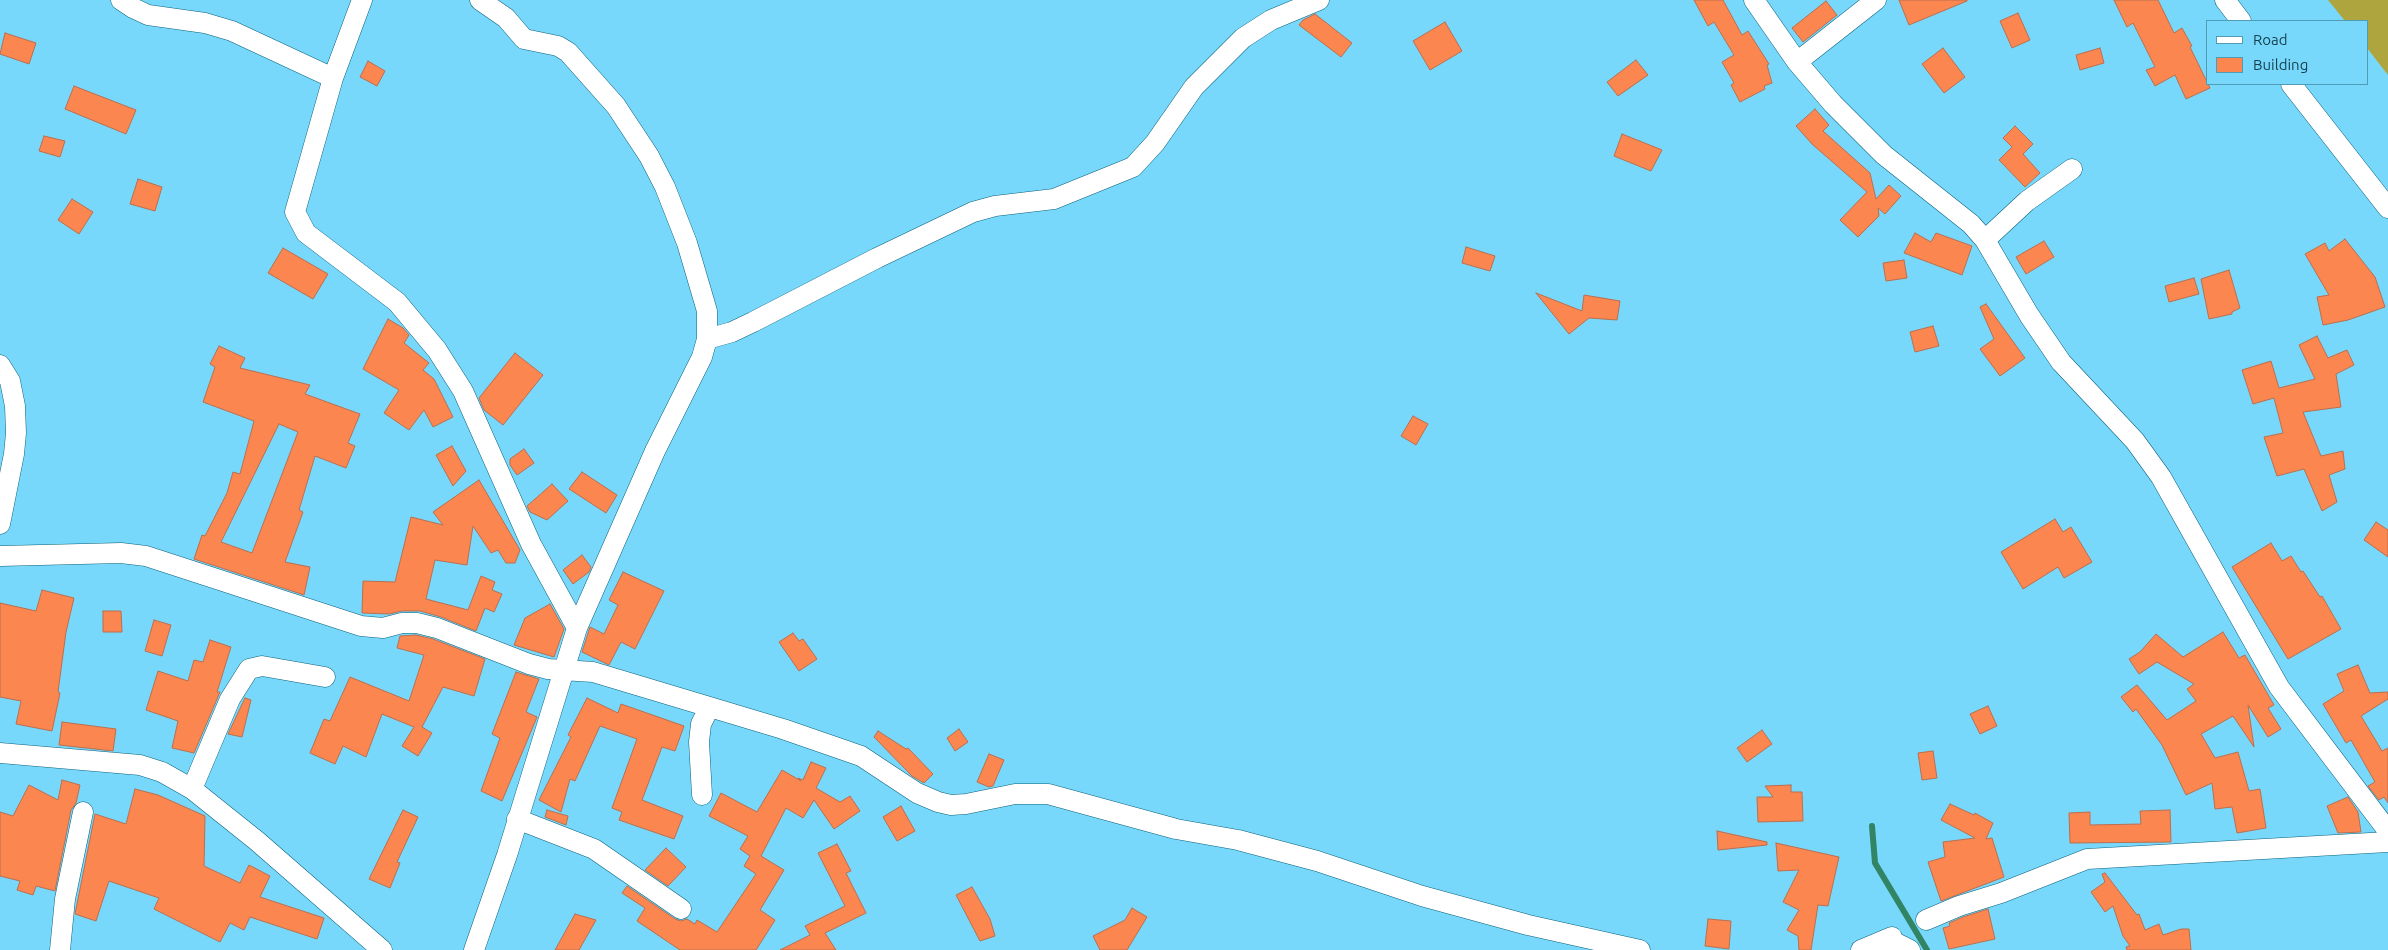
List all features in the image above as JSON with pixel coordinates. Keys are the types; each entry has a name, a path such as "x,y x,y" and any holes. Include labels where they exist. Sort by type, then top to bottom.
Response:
{"street":[{"path":"121,0 132,8 148,15 205,23 232,31 333,78"},
{"path":"362,0 333,78 295,212 306,233 397,302 437,350 463,391 531,544 577,628"},
{"path":"474,950 577,628 655,451 693,378 707,339 707,311 676,215 650,156 621,113 568,52 558,46 524,39 506,18 480,0"},
{"path":"707,339 732,332 753,322 877,258 973,212 996,206 1054,199 1133,167 1156,143 1194,87 1243,38 1271,20 1319,0"},
{"path":"1754,0 1797,62 1832,104 1884,155 1971,224 1985,240 2029,315 2061,362 2135,441 2160,477 2279,687 2388,831"},
{"path":"1797,62 1876,0"},
{"path":"2224,0 2240,20"},
{"path":"2292,85 2388,208"},
{"path":"1985,240 2026,201 2072,168"},
{"path":"0,365 10,381 15,406 16,433 14,454 0,524"},
{"path":"0,556 137,554 361,626 383,628 402,623 417,623 437,628 529,664 564,670 593,672 825,742 861,756 917,793 938,802 951,805 966,804 1015,794 1048,794 1176,829 1238,840 1317,860 1422,896 1528,925 1640,950"},
{"path":"192,789 230,699 249,669 262,666 325,677"},
{"path":"702,795 699,742 701,724 709,708"},
{"path":"0,753 140,765 162,772 192,789 257,841 382,950"},
{"path":"60,950 65,898 83,812"},
{"path":"517,819 594,849 681,909"},
{"path":"1926,920 2087,859 2388,842"},
{"path":"1862,950 1890,938 1910,950"}],"shaded area":[{"path":"2328,0 2388,0 2388,75 2368,49 2368,20 2344,20"}],"building":[{"path":"1694,0 1723,0 1742,35 1748,31 1769,64 1767,65 1772,83 1764,86 1765,89 1740,102 1731,85 1734,83 1722,62 1734,55 1714,22 1708,26"},
{"path":"1899,0 1967,0 1967,1 1909,25"},
{"path":"2114,0 2158,0 2174,33 2182,28 2192,46 2190,47 2206,80 2206,85 2209,85 2210,88 2186,99 2175,75 2155,86 2146,70 2155,67 2133,23 2127,27"},
{"path":"1826,1 1837,15 1803,42 1792,28"},
{"path":"2018,13 2030,40 2012,48 2000,21"},
{"path":"1315,14 1352,43 1341,57 1299,25 1303,20"},
{"path":"1445,22 1462,51 1430,70 1413,41"},
{"path":"5,33 36,43 29,64 0,54"},
{"path":"1943,48 1965,77 1944,93 1922,64"},
{"path":"2100,48 2104,63 2080,70 2076,55"},
{"path":"1636,60 1648,75 1618,96 1607,82"},
{"path":"368,61 385,71 377,86 360,77"},
{"path":"74,86 136,110 126,134 65,109"},
{"path":"1815,109 1829,125 1823,131 1870,173 1876,199 1889,185 1901,196 1885,214 1878,208 1879,216 1858,237 1840,220 1867,192 1812,144 1796,126"},
{"path":"2015,126 2033,144 2023,154 2040,173 2025,187 1999,160 2012,147 2003,138"},
{"path":"1622,134 1662,150 1651,171 1614,156"},
{"path":"44,136 65,141 60,157 39,151"},
{"path":"138,179 162,187 155,211 130,204"},
{"path":"72,199 93,212 79,234 58,220"},
{"path":"1915,233 1931,242 1936,233 1972,246 1962,275 1904,253"},
{"path":"2345,239 2375,277 2385,307 2348,320 2323,325 2317,297 2329,295 2305,254 2325,243 2329,251"},
{"path":"2044,241 2054,257 2026,274 2016,257"},
{"path":"1466,247 1495,256 1490,271 1462,263"},
{"path":"283,248 328,274 313,299 268,273"},
{"path":"1904,260 1907,278 1886,281 1883,263"},
{"path":"2229,270 2240,308 2232,312 2232,314 2209,319 2201,279"},
{"path":"2194,278 2199,294 2169,302 2165,286"},
{"path":"1536,293 1582,311 1584,295 1620,301 1617,320 1589,318 1569,334"},
{"path":"1986,304 2025,358 2000,376 1980,349 1994,339 1980,307"},
{"path":"388,319 403,328 409,335 404,343 429,363 423,370 434,379 453,417 433,427 424,410 409,430 384,413 399,390 363,369"},
{"path":"1933,326 1939,346 1915,352 1910,332"},
{"path":"2317,336 2328,358 2347,350 2354,365 2336,374 2341,407 2303,412 2321,456 2343,451 2345,469 2329,475 2337,502 2322,511 2304,469 2277,476 2264,437 2283,433 2274,398 2253,404 2242,370 2271,361 2279,388 2315,379 2299,345"},
{"path":"219,346 245,358 240,368 310,385 305,394 360,414 348,443 355,446 346,468 315,456 299,510 303,512 285,562 310,567 304,595 194,559 202,535 205,536 227,493 233,472 240,474 254,421 203,402 215,367 210,364","holes":["279,424 298,432 252,553 221,542"]},
{"path":"515,353 543,375 503,425 484,410 479,398"},
{"path":"1413,416 1428,424 1416,445 1401,436"},
{"path":"452,446 466,471 453,486 436,455"},
{"path":"524,449 534,463 517,475 510,465 510,459"},
{"path":"582,472 617,495 606,513 569,489"},
{"path":"479,480 520,550 515,563 506,563 498,550 491,553 473,526 467,565 435,560 426,599 468,610 481,576 495,582 492,590 502,594 494,612 485,608 476,631 420,611 402,611 389,614 362,613 363,581 395,582 411,517 443,525 433,512"},
{"path":"552,484 568,501 547,520 530,512 527,506"},
{"path":"2055,519 2063,532 2071,527 2092,562 2064,578 2058,567 2023,589 2001,552"},
{"path":"2376,522 2388,530 2388,557 2364,540"},
{"path":"2271,543 2282,561 2291,556 2320,597 2322,596 2341,629 2288,659 2232,567"},
{"path":"582,555 591,567 589,572 573,584 563,570"},
{"path":"623,572 664,591 635,649 621,642 609,665 582,652 590,627 604,634 618,605 609,600"},
{"path":"42,590 74,598 66,632 58,692 60,693 52,731 16,724 21,701 0,697 0,603 36,611"},
{"path":"550,604 564,629 554,657 514,645 525,618"},
{"path":"103,611 121,611 122,632 103,632"},
{"path":"154,620 171,625 162,656 145,651"},
{"path":"2223,632 2239,658 2245,655 2274,705 2268,708 2281,729 2268,737 2248,705 2254,747 2233,716 2201,734 2215,758 2238,752 2249,791 2260,789 2266,828 2237,833 2232,807 2215,809 2212,783 2186,795 2162,745 2136,709 2133,712 2121,697 2137,685 2167,720 2196,701 2187,689 2194,684 2157,662 2139,674 2129,659 2140,652 2156,634 2183,657"},
{"path":"793,633 799,641 803,639 817,659 799,671 779,642"},
{"path":"416,635 433,639 485,659 474,696 443,687 422,727 432,733 418,756 402,746 414,727 382,714 366,757 343,746 335,764 310,753 324,719 330,721 350,677 409,701 424,655 397,648 400,636"},
{"path":"210,640 231,647 217,692 220,692 194,753 172,748 178,721 146,710 158,671 188,681 194,660 203,662"},
{"path":"2358,665 2370,693 2388,692 2388,699 2361,716 2382,751 2388,748 2388,803 2384,797 2379,800 2368,786 2375,782 2351,740 2346,743 2323,704 2344,691 2337,674"},
{"path":"516,672 539,679 526,712 537,717 502,801 481,791 500,738 492,734"},
{"path":"245,698 251,700 242,737 228,734"},
{"path":"587,698 618,713 621,704 684,726 675,751 662,747 642,800 683,816 674,839 619,820 622,812 612,808 637,739 600,726 575,781 570,779 561,812 539,800 571,737 568,735"},
{"path":"1988,706 1997,726 1980,734 1970,714"},
{"path":"62,722 116,729 113,751 59,745"},
{"path":"959,729 968,742 955,751 947,738"},
{"path":"1762,730 1772,744 1747,762 1737,748"},
{"path":"878,731 906,749 908,748 933,774 924,783 912,776 874,737"},
{"path":"1933,751 1937,778 1922,780 1918,753"},
{"path":"989,754 1004,760 993,786 989,787 977,782"},
{"path":"811,762 826,768 816,788 840,802 850,796 860,811 834,829 814,800 803,818 786,808 761,856 784,870 760,910 775,920 756,950 680,950 637,921 645,908 622,893 627,886 675,919 681,921 687,919 695,924 697,920 717,932 756,874 744,866 750,856 740,849 748,836 709,816 721,793 757,812 782,770 801,781 798,778 803,780"},
{"path":"62,780 80,785 76,803 71,810 55,891 36,886 33,895 17,890 20,881 0,876 0,812 13,816 29,785 58,800"},
{"path":"1791,785 1791,792 1802,792 1803,821 1758,822 1757,797 1773,797 1765,786"},
{"path":"135,789 158,795 205,816 204,866 240,883 249,865 270,876 260,897 324,918 317,939 250,917 244,930 230,923 220,942 154,909 159,898 109,881 96,921 75,914 95,814 126,824"},
{"path":"2348,797 2358,812 2361,832 2338,833 2327,806"},
{"path":"1950,804 1974,815 1975,813 1993,823 1986,839 1992,838 2004,877 1941,901 1928,862 1945,857 1943,842 1975,838 1941,820"},
{"path":"901,806 915,831 897,841 883,817"},
{"path":"403,810 418,817 397,862 400,863 390,888 369,879"},
{"path":"547,810 568,816 566,825 545,817"},
{"path":"2170,810 2171,842 2070,843 2069,813 2090,812 2090,825 2141,824 2140,811"},
{"path":"1717,831 1767,842 1767,845 1718,850"},
{"path":"1776,843 1839,857 1828,906 1818,905 1811,950 1799,950 1798,936 1787,930 1799,910 1783,902 1799,870 1778,871"},
{"path":"837,844 851,871 846,873 866,913 825,933 836,950 780,950 810,935 805,926 845,906 818,853"},
{"path":"666,848 686,867 668,886 645,870"},
{"path":"2105,873 2137,915 2139,914 2145,930 2159,924 2163,935 2181,929 2189,929 2191,950 2127,950 2126,947 2130,946 2123,936 2113,906 2105,912 2091,892 2105,882 2102,874"},
{"path":"972,887 990,919 995,936 980,941 956,895"},
{"path":"1132,908 1147,917 1127,950 1100,950 1093,936 1125,920"},
{"path":"1988,909 1995,939 1949,949 1943,928 1950,926 1949,923 1963,917"},
{"path":"575,914 596,920 579,950 555,950"},
{"path":"1708,919 1731,921 1729,949 1705,946"}],"waterway":[{"path":"1872,826 1875,863 1927,950"}]}
